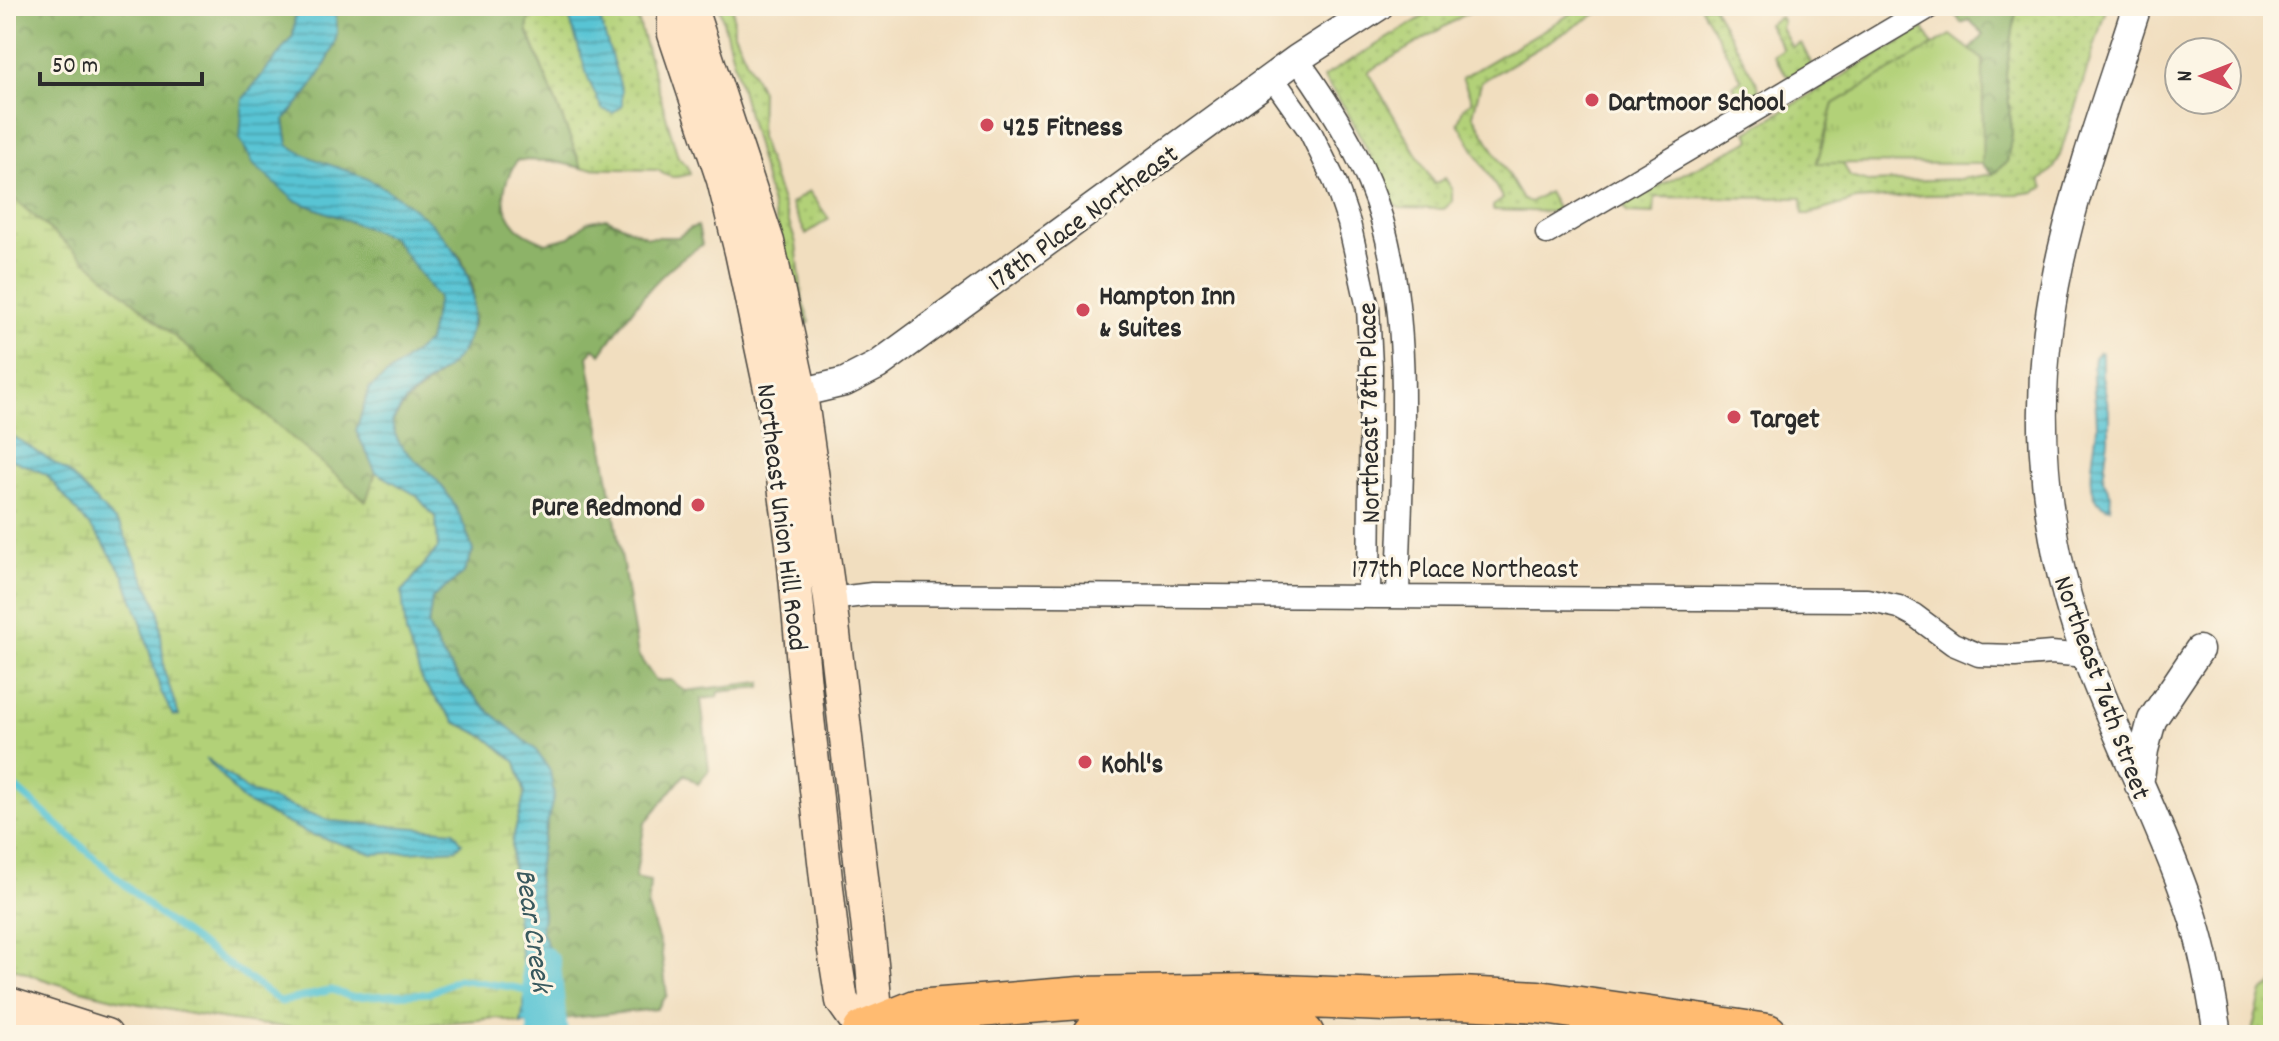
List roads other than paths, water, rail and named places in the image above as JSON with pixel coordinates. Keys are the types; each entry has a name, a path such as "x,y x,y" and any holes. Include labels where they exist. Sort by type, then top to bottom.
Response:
{"highway":[{"path":"862,1034 916,1011 1041,1000 1254,995 1538,1002 1767,1035"},
{"path":"1385,1000 1631,1035"},
{"path":"1094,1035 1303,1035"}],"main road":[{"name":"Northeast Union Hill Road","path":"674,6 674,34 723,180 741,252 786,396 830,599 875,999 862,1034"},
{"name":"Northeast Union Hill Road","path":"690,6 768,242 786,396 792,544 808,718 834,950 842,1001 862,1034"},
{"path":"6,1003 106,1035"}],"street":[{"name":"178th Place Northeast","path":"786,396 845,382 878,365 1297,59 1379,6"},
{"path":"1547,233 1931,6"},
{"name":"Northeast 76th Street","path":"2137,6 2063,244 2043,377 2043,459 2053,542 2066,595 2086,656 2193,918 2218,1035"},
{"name":"Northeast 78th Place","path":"1297,59 1337,115 1363,171 1382,220 1399,303 1403,363 1398,597"},
{"name":"Northeast 78th Place","path":"1272,77 1310,131 1335,182 1349,223 1368,308 1371,366 1369,597"},
{"name":"177th Place Northeast","path":"830,599 872,594 1867,600 1899,607 1953,644 1979,655 2051,653 2086,656"},
{"path":"2139,785 2152,720 2199,650"}],"water":[{"path":"296,6 334,6 337,31 321,72 284,120 288,145 366,179 411,207 455,251 471,288 471,325 460,354 405,402 392,422 405,450 433,476 451,500 464,524 473,551 463,574 432,598 428,626 439,650 464,686 535,749 550,771 554,795 537,878 543,914 541,930 560,977 556,994 562,1019 521,1024 526,990 513,894 512,842 525,793 516,762 486,737 455,722 423,683 406,634 402,592 438,548 436,518 416,495 376,472 356,431 369,389 428,342 438,298 393,238 294,200 254,165 240,139 243,99 293,36"},
{"path":"596,6 622,91 622,106 613,113 602,109 589,81 566,7"},
{"path":"2102,353 2102,376 2109,410 2103,479 2111,495 2110,508 2100,504 2092,485 2097,427 2093,366 2094,357"},
{"path":"6,435 13,436 68,472 121,527 159,610 164,670 179,716 173,716 161,692 139,615 124,576 102,541 46,474 6,457"},
{"path":"206,758 248,791 331,821 454,831 462,843 456,849 373,854 307,833 243,801"}],"waterway":[{"path":"6,779 159,915 281,1002 332,990 351,997 429,993 458,979 518,988 533,995"},
{"name":"Bear Creek","path":"541,966 548,1035"}],"place":[{"name":"Dartmoor School","path":"1592,100"},
{"name":"425 Fitness","path":"987,125"},
{"name":"Hampton Inn & Suites","path":"1083,310"},
{"name":"Target","path":"1734,417"},
{"name":"Pure Redmond","path":"698,505"},
{"name":"Kohl's","path":"1085,762"}]}
